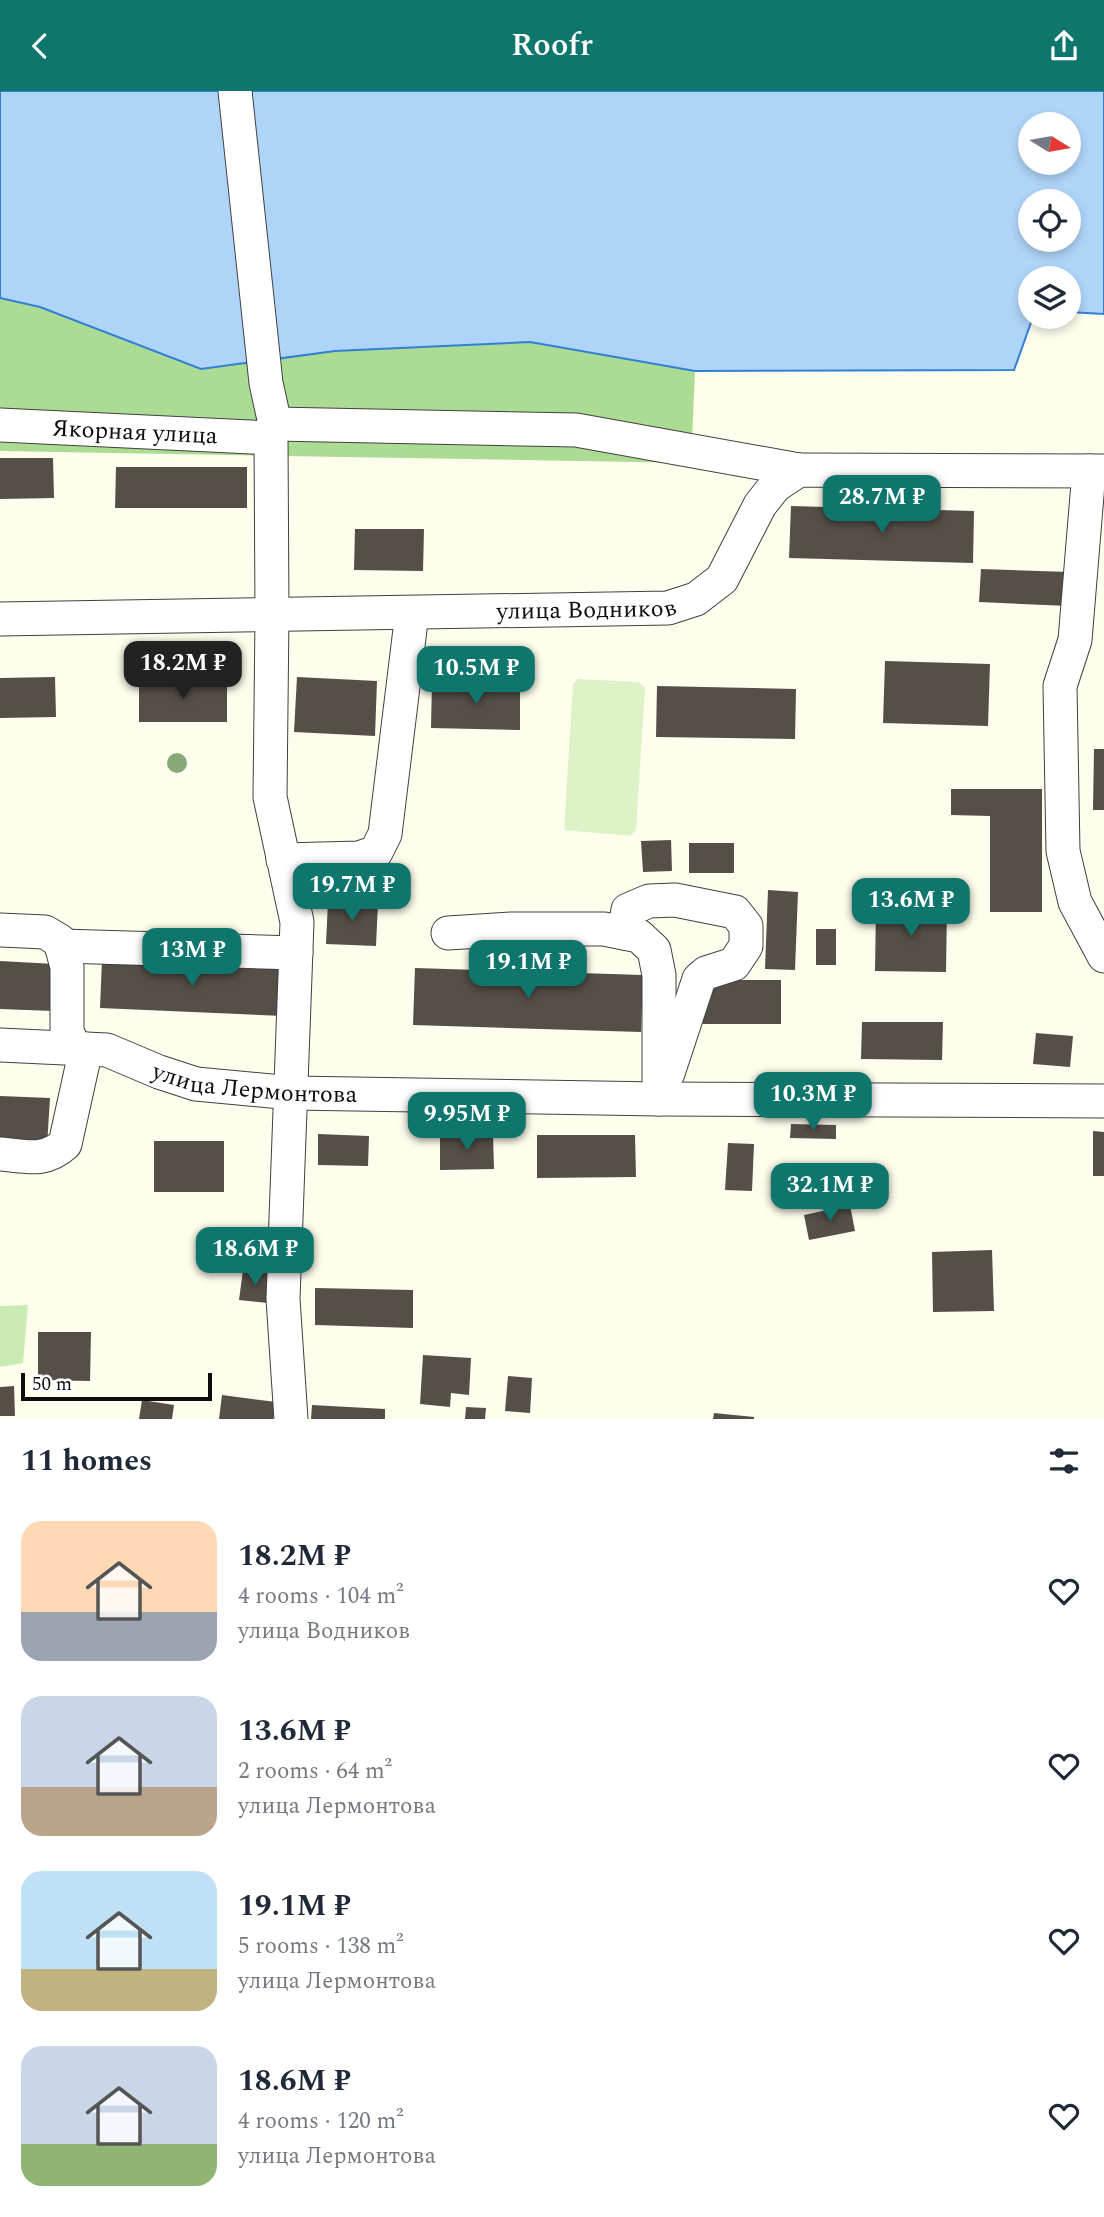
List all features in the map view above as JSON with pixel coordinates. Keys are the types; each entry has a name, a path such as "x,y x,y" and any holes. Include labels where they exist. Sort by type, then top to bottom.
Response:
{"street":[{"path":"234,91 273,431 270,797 297,922 284,1299 291,1419"},
{"name":"Якорная улица","path":"0,425 273,431 576,430 799,470"},
{"path":"799,470 1097,471 1075,640 1060,686 1063,851 1075,902 1104,956"},
{"name":"улица Водников","path":"0,619 668,608 696,599 722,579 760,505 775,485 799,470"},
{"path":"283,860 359,858 376,852 385,834 412,613"},
{"path":"624,933 628,910 649,901 674,900 735,912 746,926 746,946 734,964 706,973 699,979 659,1099"},
{"path":"448,933 512,929 604,929 639,936 654,950 659,975 659,1099"},
{"path":"0,930 46,932 60,941 66,967 66,1031 80,1049 65,1144 53,1155 34,1157 0,1154"},
{"path":"61,946 296,953"},
{"name":"улица Лермонтова","path":"0,1045 107,1050 196,1084 292,1093 659,1099 1104,1101"}],"green space":[{"path":"0,298 40,307 201,369 335,351 530,342 695,371 691,463 0,451"},
{"path":"578,679 639,682 645,688 636,830 630,836 564,830 573,684"},
{"path":"28,1305 23,1363 0,1367 0,1306"}],"water":[{"path":"0,91 1104,91 1104,314 1081,313 1081,266 1018,266 1018,329 1029,329 1014,370 695,371 530,342 335,351 201,369 40,307 0,298"}],"building":[{"path":"0,458 53,458 54,498 0,499"},
{"path":"116,467 247,467 247,508 115,508"},
{"path":"791,506 974,511 973,563 789,558"},
{"path":"355,529 424,529 423,571 354,570"},
{"path":"981,569 1069,572 1068,606 979,602"},
{"path":"885,661 990,664 988,726 883,723"},
{"path":"55,677 56,717 0,718 0,678"},
{"path":"297,677 377,681 375,736 294,732"},
{"path":"139,680 227,680 227,722 139,722"},
{"path":"432,681 520,683 520,730 431,728"},
{"path":"657,686 796,689 795,739 656,737"},
{"path":"1094,749 1104,749 1104,810 1093,810"},
{"path":"951,789 1042,789 1042,912 990,912 990,816 951,815"},
{"path":"671,840 672,871 643,872 641,841"},
{"path":"689,843 734,843 734,873 689,873"},
{"path":"768,890 798,892 795,970 765,969"},
{"path":"328,901 378,903 376,946 326,944"},
{"path":"876,905 947,906 946,972 875,971"},
{"path":"816,929 836,929 836,965 816,965"},
{"path":"102,960 285,968 283,1016 100,1008"},
{"path":"0,961 55,964 53,1011 0,1009"},
{"path":"415,968 643,975 641,1032 413,1025"},
{"path":"703,980 781,980 781,1024 703,1024"},
{"path":"862,1022 943,1022 942,1060 861,1059"},
{"path":"1036,1033 1073,1036 1070,1067 1033,1064"},
{"path":"0,1096 50,1098 47,1146 0,1143"},
{"path":"791,1124 836,1125 836,1139 790,1138"},
{"path":"1093,1131 1104,1132 1104,1176 1093,1176"},
{"path":"318,1134 369,1136 368,1166 318,1165"},
{"path":"493,1134 494,1169 440,1170 440,1135"},
{"path":"537,1135 635,1135 636,1177 537,1178"},
{"path":"154,1141 224,1141 224,1192 154,1192"},
{"path":"728,1143 754,1144 752,1191 725,1190"},
{"path":"850,1205 855,1231 809,1240 804,1215"},
{"path":"992,1250 994,1311 933,1312 932,1252"},
{"path":"243,1270 271,1273 268,1303 239,1300"},
{"path":"315,1288 413,1290 413,1328 315,1325"},
{"path":"38,1332 91,1332 90,1381 38,1380"},
{"path":"423,1355 471,1358 469,1395 451,1393 450,1407 420,1404"},
{"path":"508,1376 532,1378 530,1413 505,1411"},
{"path":"14,1386 15,1416 0,1416 0,1387"},
{"path":"222,1395 276,1402 273,1419 219,1419"},
{"path":"142,1400 174,1405 172,1419 139,1419"},
{"path":"312,1405 385,1409 385,1419 311,1419"},
{"path":"466,1407 486,1408 485,1419 465,1419"},
{"path":"714,1413 754,1417 754,1419 713,1419"}]}
